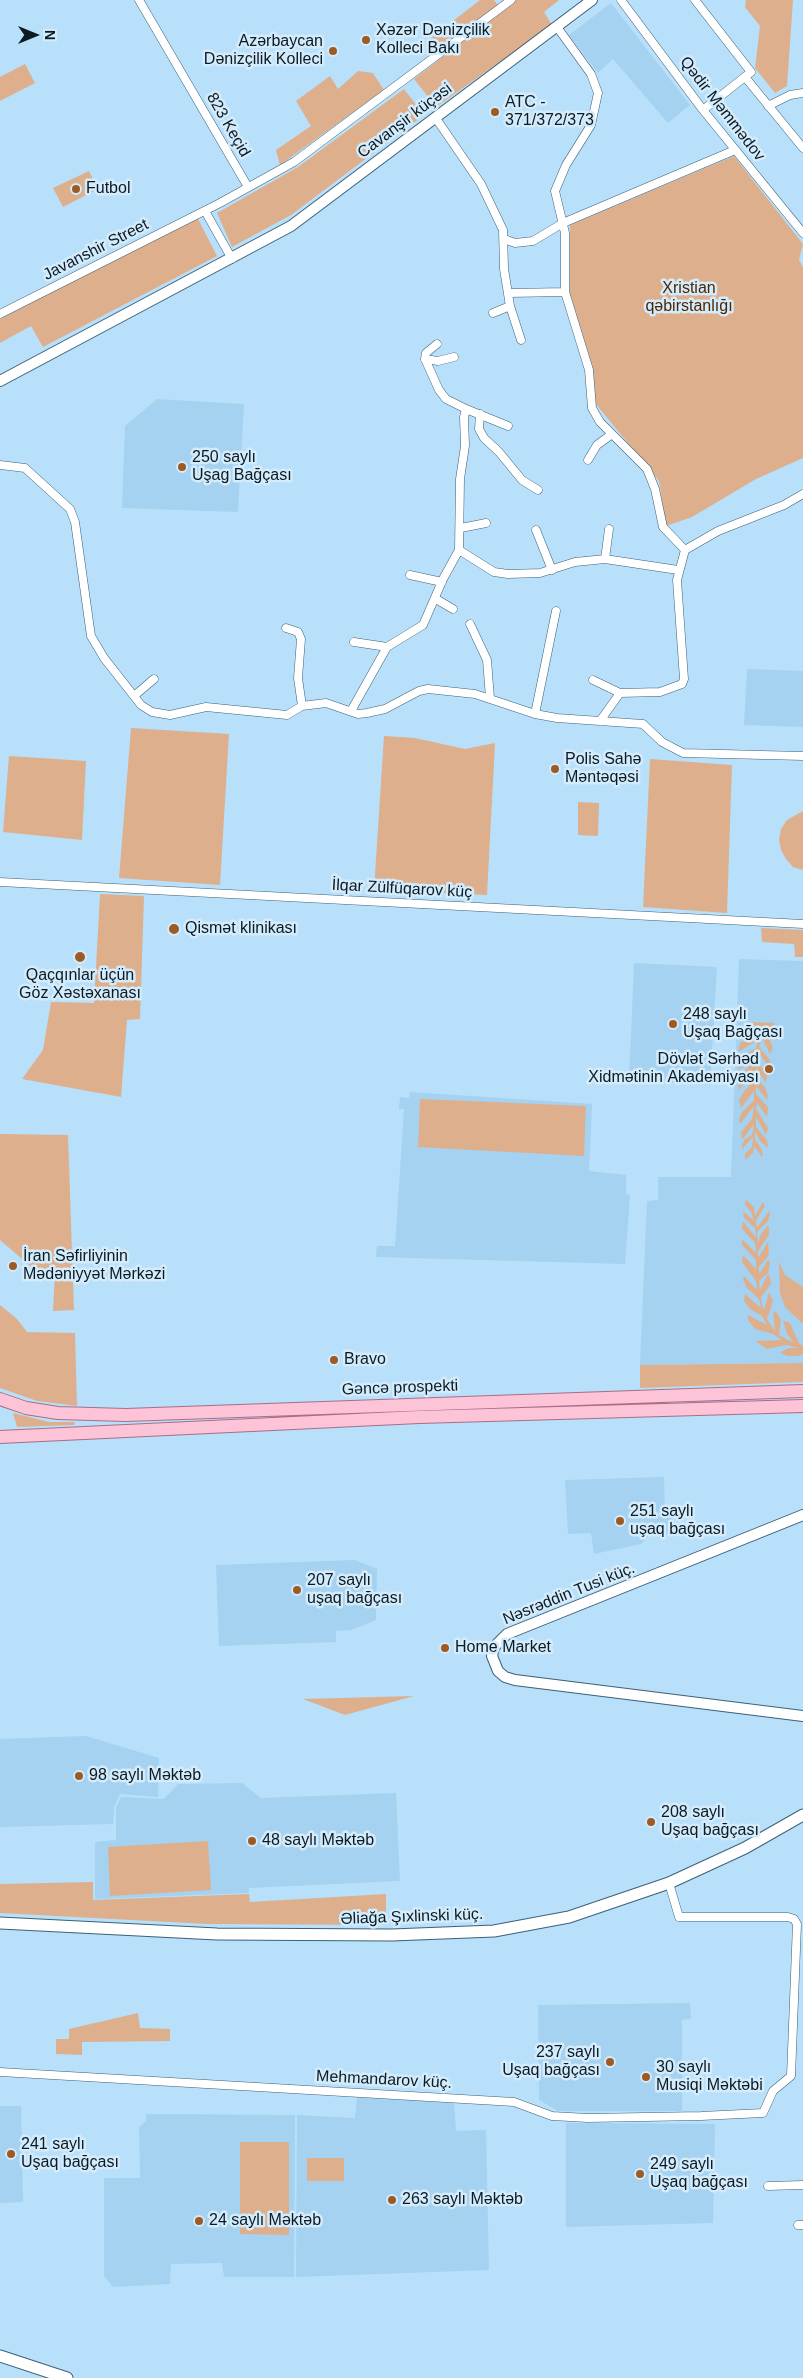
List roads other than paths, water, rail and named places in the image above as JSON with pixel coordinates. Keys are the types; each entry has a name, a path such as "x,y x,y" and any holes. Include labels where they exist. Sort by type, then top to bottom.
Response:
{"main road":[{"name":"Gəncə prospekti","path":"0,1399 26,1408 58,1413 126,1415 803,1391"},
{"name":"Gəncə prospekti","path":"0,1436 419,1417 803,1406"},
{"name":"Əliağa Şıxlinski küç.","path":"0,1923 217,1934 460,1934 530,1925 569,1917 669,1883 745,1848 803,1816"},
{"path":"0,2356 67,2378"}],"street":[{"name":"823 Keçid","path":"138,0 248,186"},
{"name":"Cavanşir küçəsi","path":"205,211 294,162 511,0"},
{"name":"Cavanşir küçəsi","path":"0,381 232,259 290,226 592,0"},
{"name":"Qədir Məmmədov","path":"621,0 703,110 803,233"},
{"path":"695,0 751,72 703,110"},
{"path":"557,27 591,74 598,93 591,125 566,165 555,191 556,201 564,224 566,245 565,292 589,370 592,408 600,422 647,468 655,489 663,527 685,550"},
{"path":"745,77 803,148"},
{"path":"768,106 790,94 803,93"},
{"path":"435,117 481,184 499,216 504,239 504,269 510,306 521,340"},
{"path":"504,239 527,243 564,224 735,150"},
{"path":"205,211 232,259"},
{"name":"Javanshir Street","path":"0,314 205,211"},
{"path":"509,293 565,292"},
{"path":"493,313 510,306"},
{"path":"437,344 426,353 425,359 438,390 446,399 508,426"},
{"path":"425,359 438,361 454,357"},
{"path":"351,711 387,647 423,625 459,550 461,528 460,479 465,446 464,417 466,409"},
{"path":"480,414 479,429 484,438 522,480 538,490"},
{"path":"588,460 597,445 612,434"},
{"path":"0,465 25,468 70,509 75,522 91,636 104,658 141,705 152,712 170,716 206,707 287,715 302,706 326,703 367,714 385,709 419,691 428,689 490,698 535,714 643,724 662,742 683,753 803,756"},
{"path":"594,680 620,693 660,692 682,684 684,679 678,570 685,550 718,531 784,505 803,494"},
{"path":"461,528 486,523"},
{"path":"605,558 609,529"},
{"path":"536,530 552,570"},
{"path":"459,550 500,574 532,574 552,570 575,562 605,558 678,570"},
{"path":"410,575 442,582"},
{"path":"436,599 453,609"},
{"path":"535,714 556,611"},
{"path":"470,624 487,660 490,698"},
{"path":"286,628 298,632 300,639 298,678 302,706"},
{"path":"354,642 387,647"},
{"path":"134,696 154,679"},
{"path":"600,721 620,693"},
{"name":"İlqar Zülfüqarov küç","path":"0,882 803,924"},
{"name":"Nəsrəddin Tusi küç.","path":"803,1515 507,1634 494,1647 492,1656 498,1671 505,1677 514,1680 803,1716"},
{"path":"669,1883 679,1917 788,1917 794,1919 800,1925 799,1978"},
{"name":"Mehmandarov küç.","path":"0,2072 514,2102 552,2116 588,2118 764,2113 773,2091 791,2076 799,1978"},
{"path":"768,2186 803,2185"}],"place":[{"name":"Xəzər Dənizçilik Kolleci Bakı","path":"366,40"},
{"name":"Azərbaycan Dənizçilik Kolleci","path":"333,51"},
{"name":"ATC - 371/372/373","path":"495,112"},
{"name":"Futbol","path":"76,189"},
{"name":"250 saylı Uşag Bağçası","path":"182,467"},
{"name":"Polis Sahə Məntəqəsi","path":"555,769"},
{"name":"Qismət klinikası","path":"174,929"},
{"name":"Qaçqınlar üçün Göz Xəstəxanası","path":"80,957"},
{"name":"248 saylı Uşaq Bağçası","path":"673,1024"},
{"name":"Dövlət Sərhəd Xidmətinin Akademiyası","path":"769,1069"},
{"name":"İran Səfirliyinin Mədəniyyət Mərkəzi","path":"13,1266"},
{"name":"Bravo","path":"334,1360"},
{"name":"251 saylı uşaq bağçası","path":"620,1521"},
{"name":"207 saylı uşaq bağçası","path":"297,1590"},
{"name":"Home Market","path":"445,1648"},
{"name":"98 saylı Məktəb","path":"79,1776"},
{"name":"208 saylı Uşaq bağçası","path":"651,1822"},
{"name":"48 saylı Məktəb","path":"252,1841"},
{"name":"237 saylı Uşaq bağçası","path":"610,2062"},
{"name":"30 saylı Musiqi Məktəbi","path":"646,2077"},
{"name":"241 saylı Uşaq bağçası","path":"11,2154"},
{"name":"249 saylı Uşaq bağçası","path":"640,2174"},
{"name":"263 saylı Məktəb","path":"392,2200"},
{"name":"24 saylı Məktəb","path":"199,2221"}],"park label":[{"name":"Xristian qəbirstanlığı","path":"689,298"}]}
